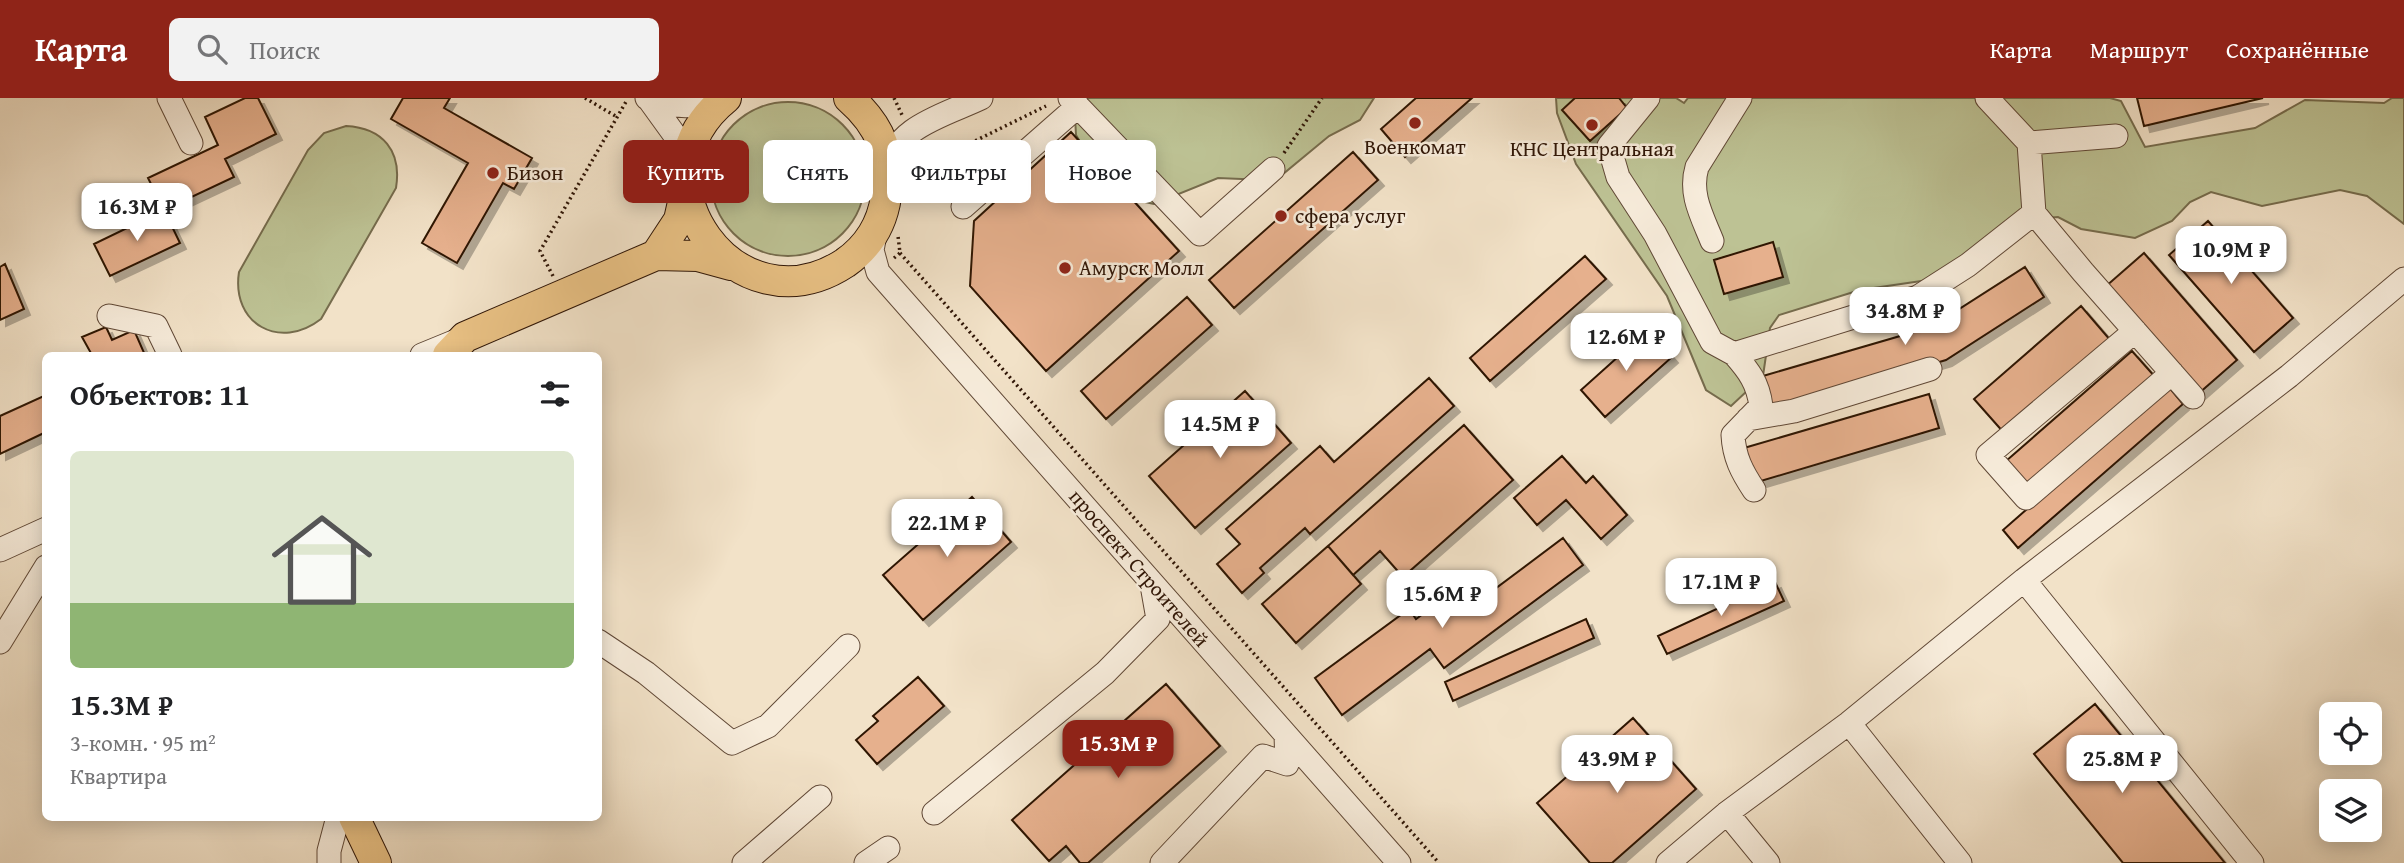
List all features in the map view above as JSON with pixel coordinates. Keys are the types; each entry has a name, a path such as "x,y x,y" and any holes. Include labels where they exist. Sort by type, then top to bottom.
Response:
{"main road":[{"path":"849,98 873,123 881,139 887,167"},
{"path":"694,140 700,128 725,99"},
{"path":"457,346 656,255 698,256 782,281 819,276 836,269 859,252 876,230 884,213 887,191"},
{"path":"656,255 679,220 684,203"},
{"path":"691,203 694,219 703,235 722,256 746,271"},
{"path":"356,821 376,863"}],"street":[{"path":"169,98 191,143"},
{"path":"648,98 684,107 725,99"},
{"path":"648,98 676,140"},
{"path":"901,140 909,132 981,98"},
{"path":"1648,98 1609,146 1618,177 1655,234 1712,342 1734,354 1752,375 1759,391 1761,406 1733,435 1734,450 1741,469 1754,490"},
{"path":"1712,241 1695,198 1693,180 1698,167 1740,98"},
{"path":"1987,98 2029,143 2034,213 2193,397"},
{"path":"963,207 1066,103 1200,234 1273,169"},
{"path":"873,123 887,131 909,132"},
{"path":"2029,143 2116,136"},
{"path":"1734,354 1918,297 1968,265 2034,213"},
{"path":"836,269 856,267 878,272 872,250 876,230"},
{"name":"проспект Строителей","path":"878,272 1399,863"},
{"path":"1668,863 1727,813 1849,723 2024,580 2289,376 2404,279"},
{"path":"109,316 156,327 168,352"},
{"path":"2135,331 1988,455 2026,498 2172,373"},
{"path":"434,352 457,346"},
{"path":"1748,419 1794,411 1930,369"},
{"path":"0,550 42,530"},
{"path":"0,642 42,574"},
{"path":"2024,580 2252,863"},
{"path":"934,813 1105,673 1158,619 1151,582"},
{"path":"602,644 646,673 732,744 768,726 848,646"},
{"path":"1849,723 1960,863"},
{"path":"1162,863 1263,756 1287,764 1286,735"},
{"path":"744,863 820,797"},
{"path":"1727,813 1768,863"},
{"path":"329,863 329,851 337,821"},
{"path":"866,863 888,848"}],"path":[{"path":"585,98 617,117"},
{"path":"540,251 628,98"},
{"path":"1273,169 1322,98"},
{"path":"982,140 1066,103"},
{"path":"900,253 1439,863"}],"green space":[{"path":"1074,98 1374,98 1360,120 1329,136 1283,174 1265,180 1218,178 1154,204 1149,203 1156,203 1156,140 1079,140 1076,135"},
{"path":"1556,98 1676,98 1684,103 1688,98 2110,98 2121,101 2145,147 2255,128 2305,100 2384,103 2392,98 2404,98 2404,224 2367,196 2340,190 2262,206 2211,192 2190,202 2172,221 2135,238 2081,229 2058,217 2020,220 1962,275 1860,290 1779,315 1770,328 1763,376 1731,406 1706,390 1667,296 1576,164 1557,113"},
{"path":"773,103 803,103 831,115 854,140 763,140 763,203 861,203 852,222 831,243 803,255 773,255 745,243 724,222 715,203 749,203 749,140 722,140 745,115"},
{"path":"346,126 370,131 387,144 396,163 396,188 321,319 305,328 275,332 262,327 251,318 243,306 239,290 239,272 308,150 324,133"}],"building":[{"path":"245,98 258,98 276,134 225,159 234,177 164,210 148,178 218,145 205,117"},
{"name":"Бизон","path":"403,98 450,98 444,108 532,158 514,189 503,183 457,263 422,243 468,163 391,119"},
{"name":"Военкомат","path":"1416,98 1472,98 1405,157 1381,129"},
{"name":"КНС Центральная","path":"1575,98 1619,98 1627,108 1590,141 1562,110"},
{"path":"2137,98 2263,98 2144,126"},
{"name":"Амурск Молл","path":"1071,132 1078,140 1062,140"},
{"path":"1353,152 1378,180 1234,308 1209,280"},
{"name":"Амурск Молл","path":"1045,156 1045,203 1135,203 1179,251 1046,371 970,286 974,221 994,203 1031,203 1031,169"},
{"path":"164,210 180,243 110,276 94,244"},
{"path":"2208,221 2293,318 2254,352 2169,255"},
{"path":"1773,242 1783,277 1724,294 1714,260"},
{"path":"2144,253 2237,360 2198,394 2105,287"},
{"path":"1585,256 1606,279 1490,381 1470,358"},
{"path":"5,264 24,309 0,320 0,267"},
{"path":"2025,267 2044,297 1946,360 1774,411 1763,376 1931,327"},
{"path":"1187,297 1212,325 1106,419 1081,391"},
{"path":"2081,306 2111,341 2005,434 1974,399"},
{"path":"106,327 112,340 134,330 144,352 90,352 82,337"},
{"path":"1648,330 1672,357 1605,417 1581,390"},
{"path":"2132,351 2156,378 2030,488 2006,461"},
{"path":"1429,378 1454,406 1310,534 1305,528 1260,568 1264,573 1242,593 1217,564 1240,544 1226,529 1320,446 1334,462"},
{"path":"2168,386 2183,404 2018,548 2003,530"},
{"path":"1245,391 1291,443 1195,528 1149,476"},
{"path":"1929,394 1939,428 1754,483 1744,448"},
{"path":"42,397 42,434 0,454 0,416"},
{"path":"1464,425 1513,480 1403,577 1380,551 1353,575 1328,546"},
{"path":"1562,456 1586,483 1593,476 1627,515 1601,539 1566,500 1537,525 1514,498"},
{"path":"972,497 1011,542 923,620 883,575"},
{"path":"1563,538 1583,565 1444,668 1430,649 1342,715 1315,678 1409,609 1416,619 1450,594 1464,612"},
{"path":"1328,546 1361,584 1296,643 1262,604"},
{"path":"1775,582 1784,601 1667,654 1658,636"},
{"path":"1586,619 1594,638 1453,701 1445,682"},
{"path":"918,677 944,706 877,764 856,740 878,721 873,716"},
{"path":"1166,684 1220,746 1088,863 1080,863 1066,846 1049,861 1012,820"},
{"path":"2095,704 2225,863 2123,863 2034,754"},
{"path":"1633,718 1696,789 1612,863 1590,863 1537,803"}],"place":[{"name":"Военкомат","path":"1415,123"},
{"name":"КНС Центральная","path":"1592,125"},
{"name":"Бизон","path":"493,173"},
{"name":"сфера услуг","path":"1281,216"},
{"name":"Амурск Молл","path":"1065,268"}]}
